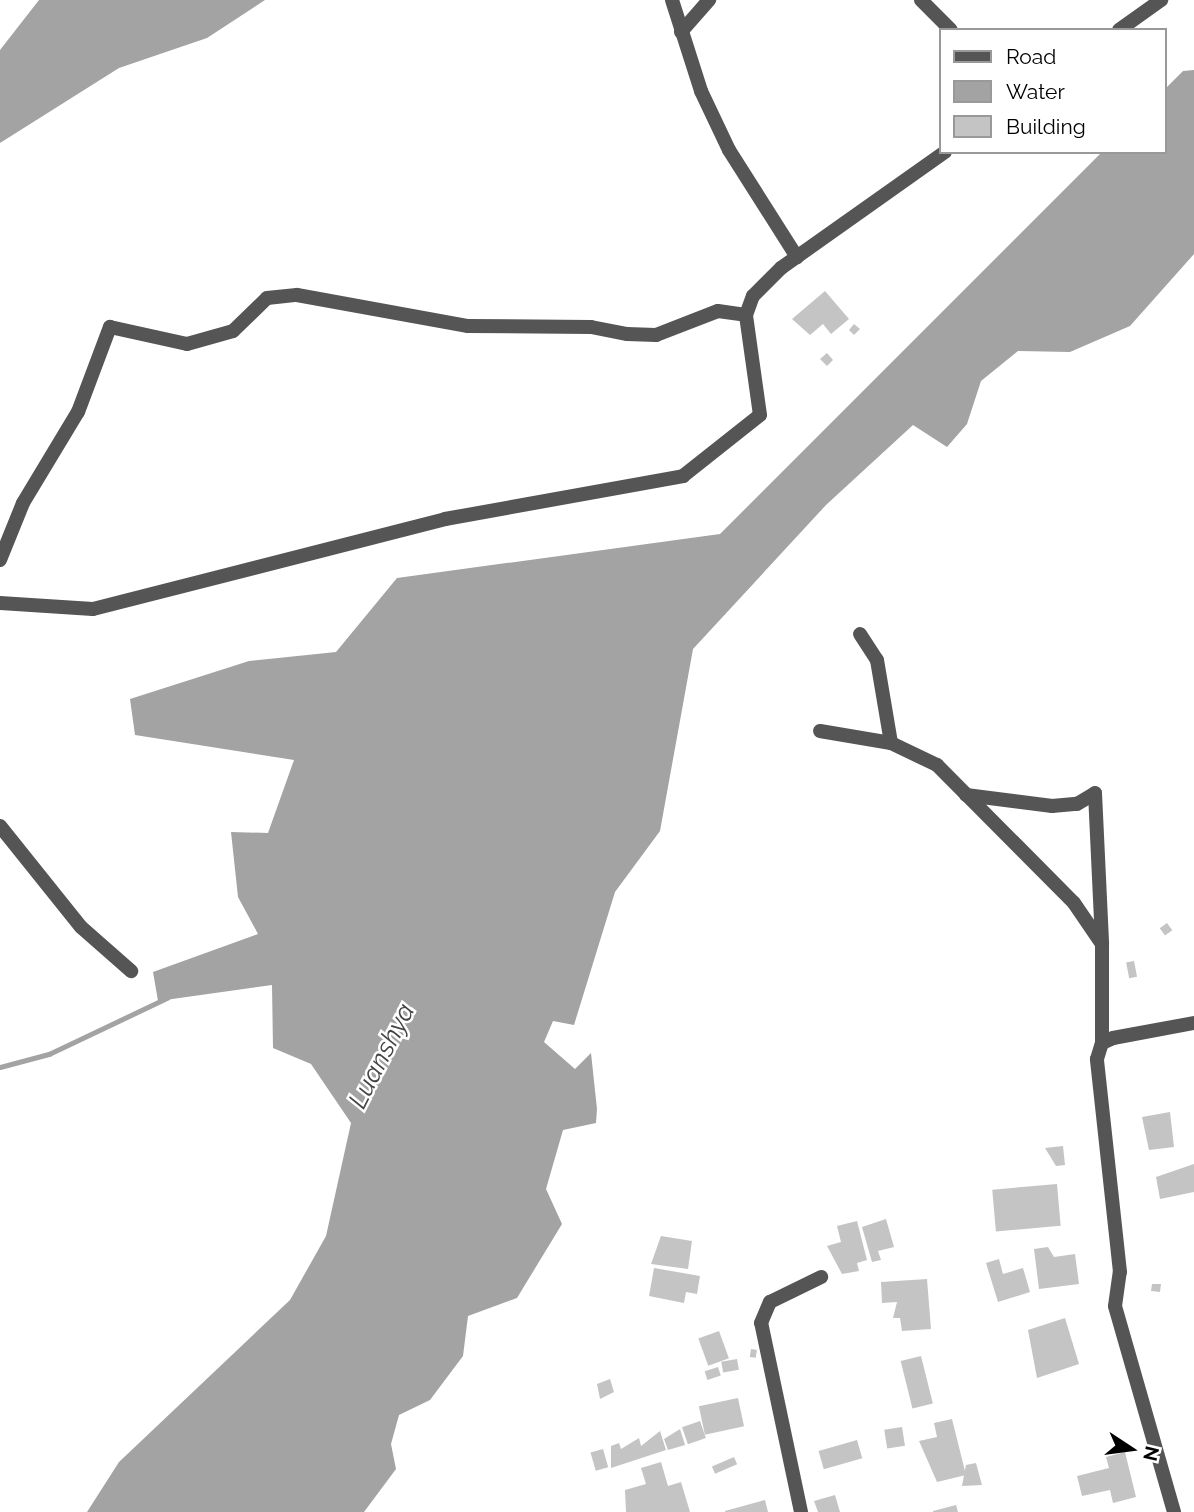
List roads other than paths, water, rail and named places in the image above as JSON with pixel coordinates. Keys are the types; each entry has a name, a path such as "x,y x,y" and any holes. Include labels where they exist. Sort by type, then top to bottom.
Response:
{"street":[{"path":"672,0 681,32 729,150 797,257"},
{"path":"681,32 709,0"},
{"path":"921,0 949,28"},
{"path":"1122,28 1161,0"},
{"path":"0,603 93,609 445,519 683,476 760,415 746,315 753,296 797,257 942,154"},
{"path":"0,560 23,503 78,412 110,327 187,344 233,331 267,298 298,295 468,326 591,327 627,334 656,335 718,311 746,315"},
{"path":"860,634 877,660 891,743"},
{"path":"820,731 891,743 937,765 1074,903 1102,944"},
{"path":"966,795 1041,807 1077,804 1095,793 1102,944 1102,1043 1097,1059 1120,1272 1115,1306 1174,1512"},
{"path":"0,826 81,927 131,971"},
{"path":"1102,1043 1194,1023"},
{"path":"801,1512 761,1324 770,1302 821,1277"}],"water":[{"path":"39,0 265,0 207,38 119,68 0,143 0,50"},
{"path":"1194,70 1194,254 1130,326 1070,352 1018,351 981,381 967,424 947,447 913,425 826,505 693,649 660,831 615,892 574,1025 553,1021 544,1042 575,1069 591,1053 597,1109 596,1123 563,1130 546,1189 562,1224 517,1298 468,1316 463,1356 430,1400 399,1415 391,1444 396,1469 364,1512 87,1512 119,1462 290,1300 326,1236 351,1123 311,1064 273,1048 272,985 158,1001 153,972 258,934 238,897 231,832 268,833 294,760 135,735 130,699 249,661 336,652 397,578 720,534 1100,154 1166,154 1166,88 1183,71"}],"waterway":[{"name":"Luanshya","path":"0,1067 49,1054 167,998"}]}
